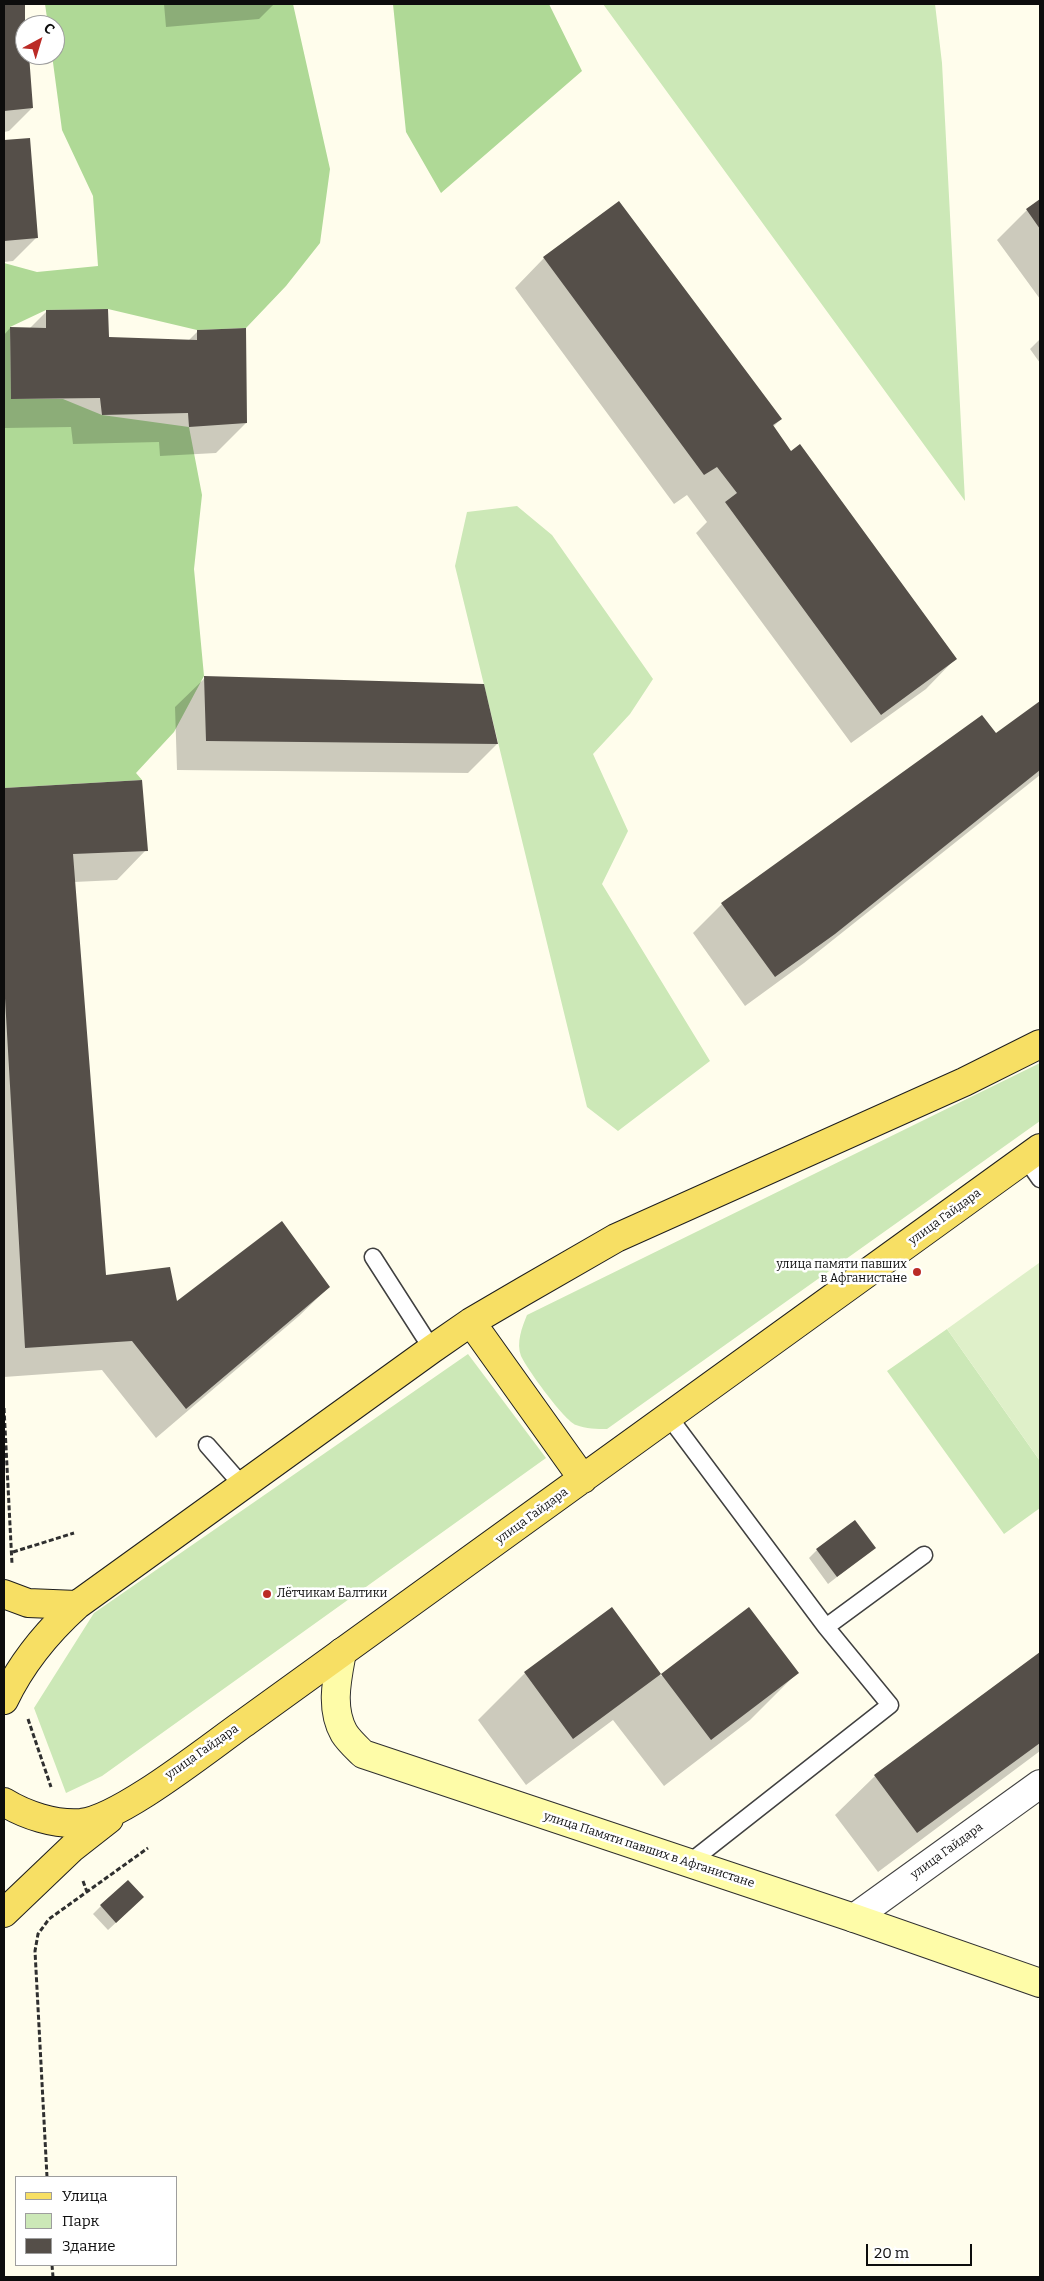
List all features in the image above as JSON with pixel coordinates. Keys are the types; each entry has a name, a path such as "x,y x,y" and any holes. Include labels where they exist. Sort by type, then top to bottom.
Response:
{"main road":[{"path":"4,1700 28,1656 52,1627 77,1605 471,1322 616,1238 964,1082 1040,1044"},
{"name":"улица Гайдара","path":"4,1802 20,1812 63,1822 82,1823 124,1807 669,1417 1035,1162"},
{"path":"471,1322 583,1479"},
{"path":"4,1594 28,1603 77,1605"},
{"path":"4,1913 72,1848 124,1807"}],"street":[{"name":"улица Памяти павших в Афганистане","path":"342,1652 336,1686 337,1714 345,1734 363,1754 854,1918 1040,1983"},
{"name":"улица Гайдара","path":"854,1918 1040,1784"}],"lane":[{"path":"373,1257 432,1349"},
{"path":"669,1417 826,1627 890,1705 688,1863"},
{"path":"207,1445 242,1485"},
{"path":"826,1627 924,1555"}],"path":[{"path":"13,1552 74,1533"},
{"path":"47,2176 35,1951 38,1934 48,1919 148,1848"}],"green space":[{"path":"45,4 293,4 330,169 320,243 286,286 246,328 197,330 108,309 46,310 10,327 11,399 63,399 102,415 189,427 202,495 194,569 204,676 174,732 136,773 142,780 4,788 4,263 37,272 98,266 93,196 62,130 53,65 65,65 65,15 47,15"},
{"path":"393,4 549,4 582,71 441,193 406,132"},
{"path":"603,4 935,4 942,63 965,501"},
{"path":"517,506 552,535 653,679 630,714 593,754 628,831 602,884 710,1061 618,1131 587,1107 455,566 467,512"},
{"path":"1040,1063 1040,1121 607,1429 584,1427 570,1421 546,1394 521,1356 519,1340 527,1315"},
{"path":"1039,1263 1040,1265 1040,1461 947,1329"},
{"path":"947,1329 1040,1461 1040,1508 1004,1534 887,1371"},
{"path":"468,1354 546,1458 102,1776 66,1793 34,1708 94,1613"}],"building":[{"path":"4,4 25,4 25,15 15,15 15,65 30,65 33,108 4,111"},
{"path":"30,138 38,238 4,241 4,140"},
{"path":"1040,199 1040,229 1026,209"},
{"path":"619,201 782,419 773,425 791,451 800,444 957,659 881,715 725,502 737,493 717,467 704,475 543,257"},
{"path":"108,309 109,337 197,340 197,330 246,328 247,423 189,427 188,413 102,415 100,398 11,399 10,327 46,328 46,310"},
{"path":"204,676 484,684 498,744 206,741"},
{"path":"1040,701 1040,770 835,934 775,977 721,903 982,715 996,733"},
{"path":"142,780 148,851 73,854 106,1275 170,1267 177,1301 282,1221 330,1287 186,1409 132,1341 25,1348 4,981 4,788"},
{"path":"855,1520 876,1548 837,1577 816,1549"},
{"path":"612,1607 661,1674 573,1739 524,1672"},
{"path":"749,1607 799,1673 711,1740 661,1674"},
{"path":"1040,1652 1040,1743 917,1833 874,1775"},
{"path":"128,1880 144,1897 116,1923 100,1905"}],"place":[{"name":"улица памяти павших в Афганистане","path":"917,1272"},
{"name":"Лётчикам Балтики","path":"267,1594"}]}
